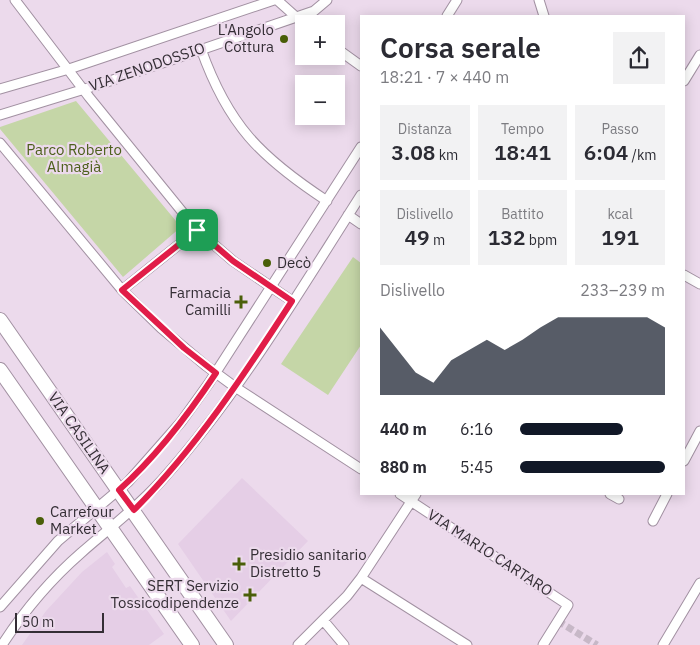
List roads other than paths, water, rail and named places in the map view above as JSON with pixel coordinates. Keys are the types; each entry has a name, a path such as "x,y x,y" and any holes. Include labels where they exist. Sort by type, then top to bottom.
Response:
{"main road":[{"name":"VIA CASILINA","path":"0,320 134,510 226,645"},
{"name":"VIA CASILINA","path":"0,370 192,645"}],"street":[{"path":"16,0 83,89 197,230 222,253 292,301"},
{"path":"275,0 294,17"},
{"name":"VIA ZENODOSSIO","path":"0,89 69,69 275,0"},
{"name":"VIA ZENODOSSIO","path":"0,115 83,89 318,9 327,0"},
{"path":"448,15 457,0"},
{"path":"538,0 544,15"},
{"path":"201,49 217,90 249,138 277,165 327,201"},
{"path":"345,54 360,65"},
{"path":"685,80 700,55"},
{"path":"0,143 122,290 178,343 236,387 360,468"},
{"path":"0,607 58,541 119,490 145,465 172,434 216,373 360,149"},
{"path":"2,645 45,589 80,554 134,510 183,455 236,387 360,197"},
{"path":"348,216 360,223"},
{"path":"122,290 197,230"},
{"path":"685,275 700,284"},
{"path":"685,459 700,431"},
{"path":"612,495 619,498"},
{"path":"653,521 666,495"},
{"path":"298,645 362,578 414,498"},
{"name":"VIA MARIO CARTARO","path":"414,498 568,605 542,645"},
{"path":"362,578 467,645"},
{"path":"662,645 700,583"},
{"path":"323,620 344,645"}],"tunnel":[{"path":"558,621 597,645"}],"place":[{"name":"L'Angolo Cottura","path":"284,39"},
{"name":"Decò","path":"267,263"},
{"name":"Farmacia Camilli","path":"241,302"},
{"name":"Carrefour Market","path":"40,521"},
{"name":"Presidio sanitario Distretto 5","path":"239,564"},
{"name":"SERT Servizio Tossicodipendenze","path":"250,595"}],"park label":[{"name":"Parco Roberto Almagià","path":"74,158"}]}
